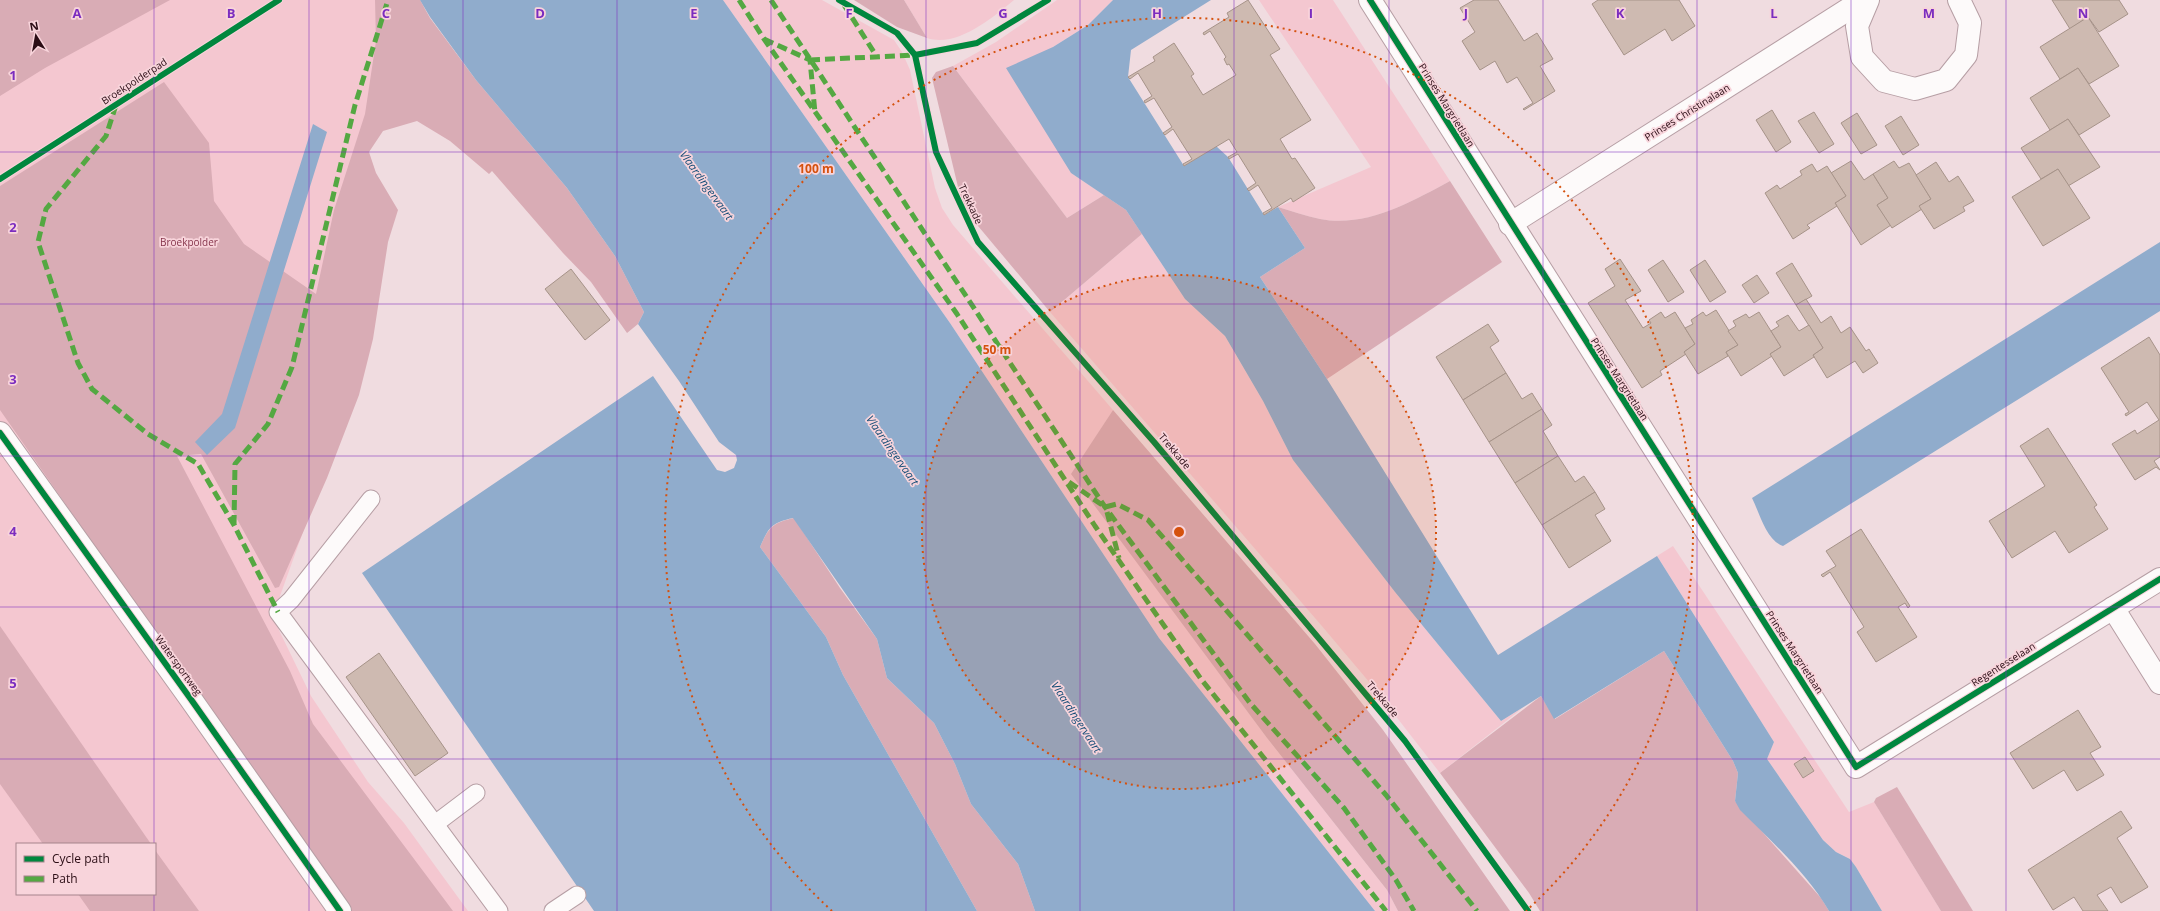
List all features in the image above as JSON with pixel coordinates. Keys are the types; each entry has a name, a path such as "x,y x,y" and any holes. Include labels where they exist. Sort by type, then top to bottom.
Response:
{"street":[{"name":"Prinses Margrietlaan","path":"1370,0 1510,224 1856,767"},
{"name":"Prinses Christinalaan","path":"1510,224 1863,0"},
{"path":"1868,0 1857,26 1862,57 1884,81 1915,89 1946,80 1966,55 1970,23 1959,0"},
{"name":"Watersportweg","path":"0,432 340,911"},
{"name":"Regentesselaan","path":"1856,767 2160,579"},
{"path":"2113,608 2160,683"}],"lane":[{"path":"371,499 291,600 278,612 499,911"},
{"path":"435,824 476,793"},
{"path":"553,911 577,895"}],"green space":[{"name":"Broekpolder","path":"0,0 427,0 355,146 354,390 280,596 275,622 311,696 368,782 404,823 468,911 0,911"},
{"path":"0,0 170,0 45,68 0,96"},
{"path":"375,0 420,0 430,18 476,80 567,188 615,256 644,312 638,324 627,333 591,282 563,253 492,171 489,174 450,141 417,121 383,131 369,152 376,173 398,210 388,242 373,339 359,395 327,478 279,587 275,588 201,454 177,456 290,671 313,724 453,911 349,911 0,410 0,186 164,82 209,143 214,201 244,244 316,294 334,210 365,114 376,41"},
{"path":"723,0 822,0 894,40 902,52 910,70 935,188 942,208 953,225 1113,410 1072,474 1267,738 1387,890 1398,911 1375,911 1159,638 950,323"},
{"path":"854,0 904,0 927,38 897,27"},
{"path":"904,0 1014,0 974,30 950,39 938,40 927,38"},
{"path":"1057,0 1113,0 1088,25 1053,47 1071,173 1104,195 1067,218 953,66 996,42"},
{"path":"1259,0 1333,0 1450,181 1404,205 1354,220 1337,221 1320,219 1278,207 1371,167"},
{"path":"953,66 1067,218 1104,195 1126,210 1142,234 1050,312 963,208 932,78 936,72"},
{"path":"1450,181 1502,262 1327,379 1260,277 1305,248 1278,207 1320,219 1337,221 1354,220 1404,205"},
{"path":"1142,234 1185,299 1225,336 1263,401 1293,460 1395,592 1501,721 1524,707 1440,773 1370,683 1321,625 1050,312"},
{"path":"1113,410 1315,644 1383,730 1510,911 1398,911 1387,890 1267,738 1071,474"},
{"path":"794,518 840,588 877,639 887,678 934,723 955,764 971,804 1018,864 1035,911 977,911 843,675 826,637 760,547 772,527 776,524"},
{"path":"1673,546 1849,812 1874,802 1941,911 1882,911 1850,859 1836,852 1823,840 1767,759 1774,742 1657,556"},
{"path":"0,626 150,843 42,843 0,784"},
{"path":"1664,651 1733,761 1738,773 1735,801 1821,898 1829,911 1540,911 1529,893 1440,773 1541,696 1555,719"},
{"path":"1897,787 1973,911 1941,911 1874,802 1876,798"},
{"path":"156,851 199,911 90,911 79,895 156,895"}],"water":[{"name":"Vlaardingervaart","path":"420,0 723,0 950,323 1159,638 1375,911 1035,911 1018,864 971,804 955,764 934,723 887,678 877,639 793,518 775,524 769,530 760,547 826,637 843,675 977,911 594,911 362,573 653,376 717,470 725,472 734,468 737,460 736,455 719,442 679,381 638,324 644,312 615,256 567,188 476,80 430,17"},
{"path":"1113,0 1211,0 1131,50 1128,77 1184,166 1216,146 1228,157 1264,215 1278,207 1305,248 1260,277 1327,379 1498,655 1657,556 1774,742 1767,759 1823,840 1836,852 1850,859 1882,911 1829,911 1799,871 1740,810 1735,801 1738,773 1733,761 1664,651 1554,719 1541,696 1501,721 1395,592 1293,460 1263,401 1225,336 1185,299 1126,210 1071,173 1006,68 1053,47 1088,25"},
{"path":"313,124 327,132 235,428 207,455 195,442 222,414"},
{"path":"2160,242 2160,311 1783,546 1772,538 1764,526 1752,498"}],"building":[{"path":"1248,0 1280,49 1270,55 1311,120 1280,139 1292,159 1295,158 1315,188 1293,202 1291,198 1264,215 1263,213 1272,208 1258,185 1249,191 1247,189 1256,183 1238,154 1229,159 1228,157 1237,152 1229,139 1184,166 1183,164 1192,159 1173,129 1165,135 1163,133 1172,127 1154,98 1145,103 1144,101 1152,96 1138,73 1130,79 1128,77 1155,61 1153,57 1174,43 1194,74 1191,76 1203,95 1236,75 1229,64 1227,65 1224,59 1226,57 1210,31 1204,35 1203,33 1229,17 1227,13"},
{"path":"1474,0 1498,0 1524,41 1537,33 1553,59 1540,66 1555,91 1524,110 1523,109 1533,103 1517,77 1507,83 1495,61 1480,70 1462,41 1475,32 1460,8"},
{"path":"1598,0 1679,0 1695,26 1672,41 1665,29 1624,55 1592,4"},
{"path":"2052,0 2119,0 2128,14 2099,32 2088,17 2070,29"},
{"path":"2088,17 2119,66 2089,84 2078,68 2060,79 2040,47"},
{"path":"2078,68 2110,116 2079,135 2068,119 2050,130 2030,98"},
{"path":"1772,110 1791,142 1776,152 1756,120"},
{"path":"1814,112 1834,144 1819,153 1798,121"},
{"path":"1857,113 1877,145 1861,154 1841,123"},
{"path":"1901,116 1919,145 1903,155 1885,126"},
{"path":"2068,119 2100,167 2068,186 2058,169 2041,179 2021,148"},
{"path":"1851,161 1864,180 1873,174 1888,198 1877,205 1891,225 1861,245 1835,203 1846,196 1831,173"},
{"path":"1894,161 1899,168 1909,163 1931,199 1919,206 1922,209 1892,228 1877,205 1888,198 1873,174"},
{"path":"1936,162 1949,182 1958,176 1974,201 1963,207 1965,211 1934,229 1919,206 1931,199 1916,175"},
{"path":"1812,164 1817,172 1827,166 1846,196 1835,203 1837,206 1807,225 1810,228 1793,239 1765,193 1777,185 1780,189 1802,175 1800,171"},
{"path":"2058,169 2090,218 2043,246 2012,197"},
{"path":"1620,259 1641,291 1625,300 1643,328 1651,323 1649,320 1661,312 1665,318 1675,312 1695,344 1684,352 1686,354 1660,371 1662,375 1642,388 1588,303 1615,286 1605,269"},
{"path":"1663,260 1684,292 1668,302 1648,270"},
{"path":"1705,260 1726,292 1710,302 1690,270"},
{"path":"1792,263 1812,296 1796,305 1776,273"},
{"path":"571,269 610,320 585,340 545,289"},
{"path":"1757,275 1769,293 1754,303 1742,285"},
{"path":"1806,299 1821,323 1831,316 1841,333 1850,327 1866,351 1869,349 1878,363 1863,373 1855,361 1827,378 1813,355 1823,348 1796,305"},
{"path":"1716,310 1738,345 1726,352 1728,356 1698,374 1684,352 1695,344 1685,328 1693,324 1691,320 1703,312 1706,316"},
{"path":"1759,312 1781,347 1770,354 1772,356 1741,376 1726,352 1738,345 1728,331 1736,326 1733,321 1746,314 1749,318"},
{"path":"1788,315 1799,331 1809,325 1823,348 1813,355 1814,357 1784,376 1770,354 1781,347 1771,331 1779,326 1776,322"},
{"path":"1488,324 1499,341 1490,347 1506,373 1463,400 1436,357"},
{"path":"2149,337 2160,355 2160,457 2154,461 2160,470 2156,467 2135,480 2112,444 2135,430 2137,434 2159,420 2147,402 2126,416 2125,414 2129,412 2101,368"},
{"path":"1506,373 1522,399 1532,393 1542,409 1489,442 1463,400"},
{"path":"1542,409 1552,425 1543,431 1558,456 1515,483 1489,442"},
{"path":"2048,428 2097,505 2094,507 2108,529 2069,553 2055,531 2012,558 1989,521 2045,486 2020,446"},
{"path":"1558,456 1575,482 1584,476 1595,492 1542,525 1515,483"},
{"path":"1595,492 1605,509 1595,515 1611,541 1569,568 1542,525"},
{"path":"1861,529 1910,606 1908,608 1905,603 1898,607 1917,637 1876,662 1857,632 1864,627 1830,572 1823,577 1821,575 1836,566 1826,551"},
{"path":"379,653 448,753 415,776 346,677"},
{"path":"2078,710 2101,747 2090,753 2104,775 2077,791 2064,770 2033,789 2010,753"},
{"path":"1805,757 1814,771 1803,778 1794,764"},
{"path":"2121,811 2132,828 2117,838 2148,887 2121,903 2111,887 2097,895 2108,911 2083,911 2074,897 2053,910 2028,870"}],"marked path":[{"path":"234,525 235,464 268,424 292,367 355,105 388,0"},
{"path":"739,0 764,39 957,314 1095,526 1201,679 1386,911"},
{"path":"771,0 1105,507 1250,703 1344,808 1396,880 1414,911"},
{"path":"844,5 877,57"},
{"path":"764,39 810,60 815,113"},
{"path":"810,60 915,55"},
{"path":"116,105 106,136 46,209 38,242 78,363 92,389 148,434 198,464 234,525 278,612"},
{"path":"1069,482 1105,507 1117,504 1148,520 1386,795 1477,911"},
{"path":"1107,512 1119,558"}],"cycle path":[{"name":"Broekpolderpad","path":"0,179 279,0"},
{"name":"Trekkade","path":"839,0 897,33 915,55 936,152 978,242 1154,442 1405,741 1528,911"},
{"path":"915,55 977,43 1048,0"},
{"path":"1370,0 1856,767 2160,579"},
{"path":"0,433 190,698 340,911"}]}
